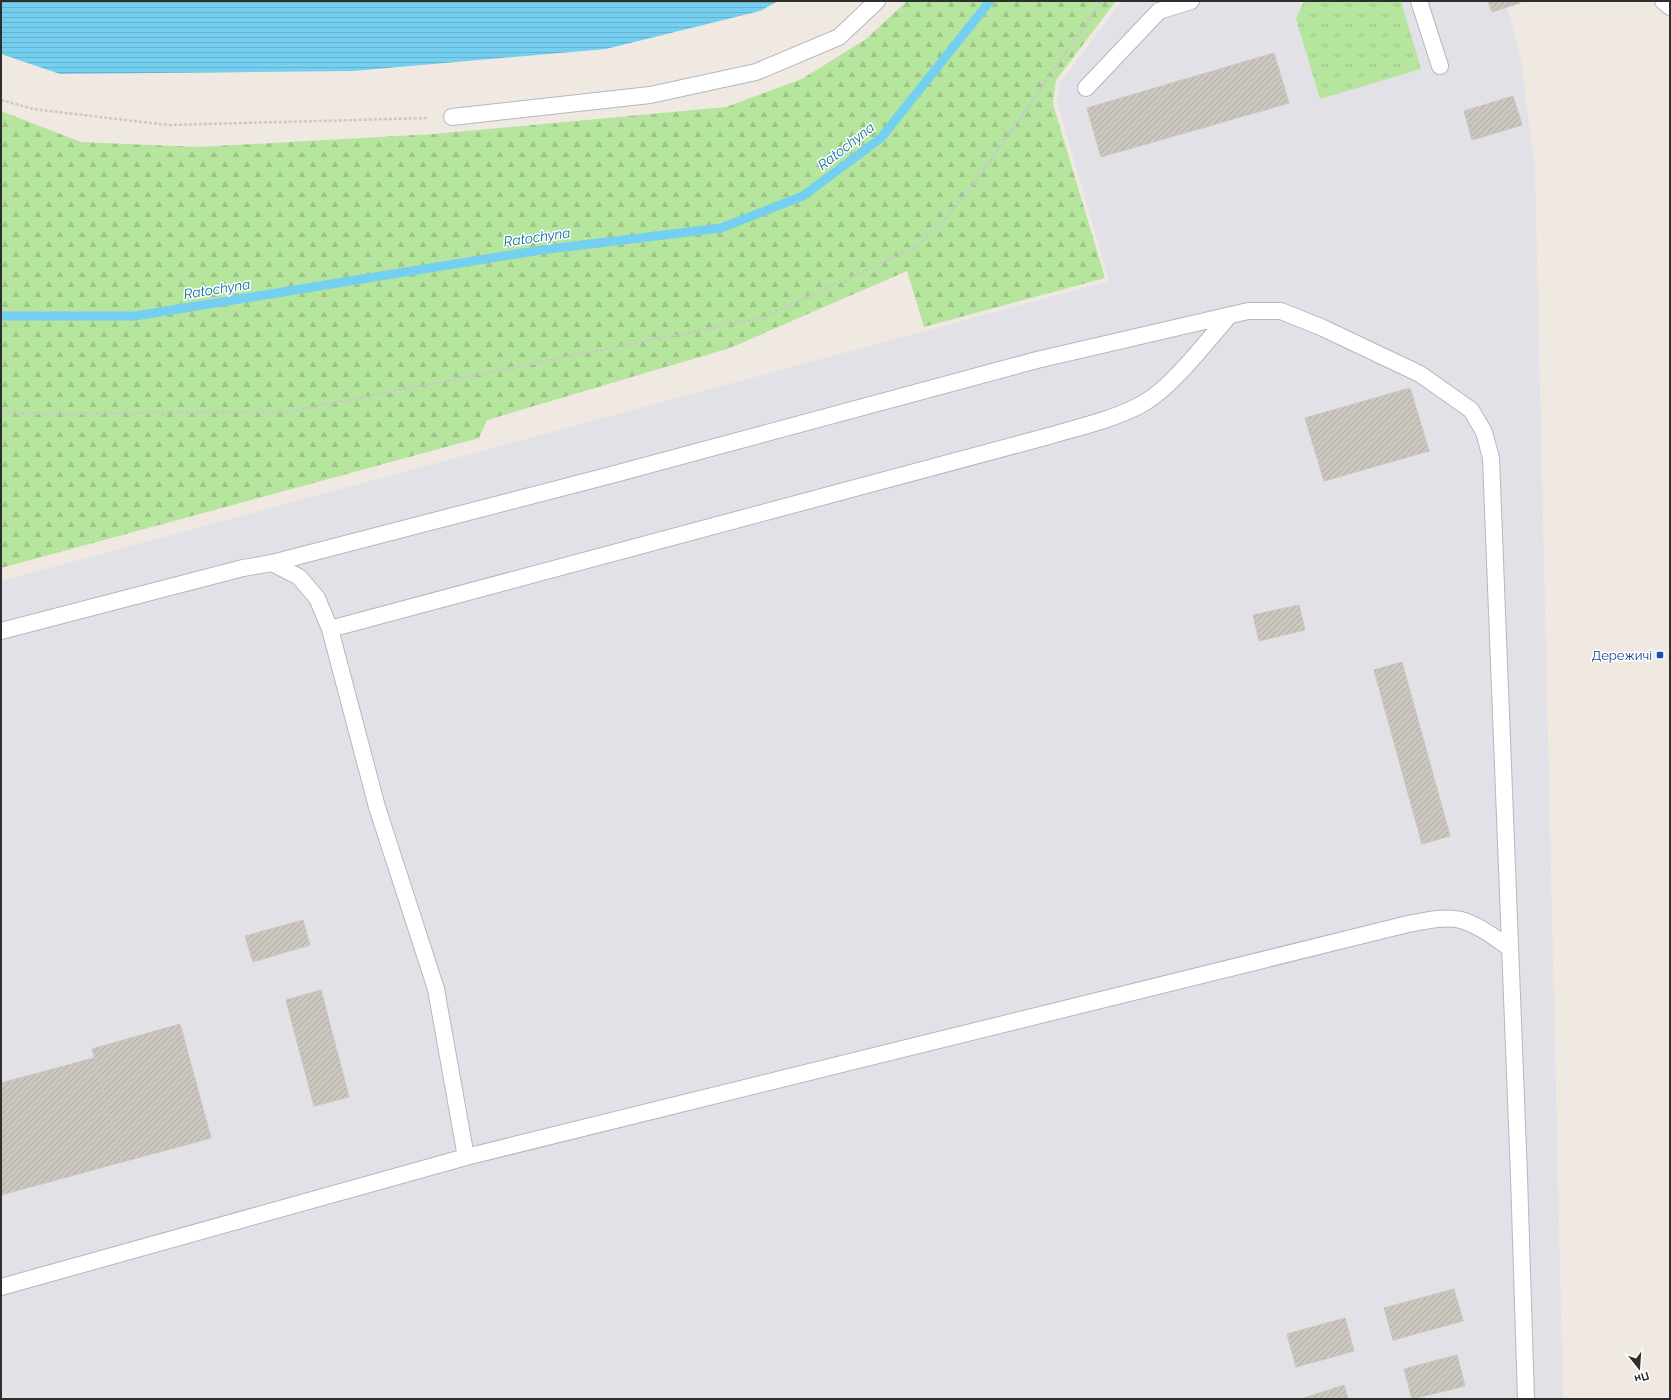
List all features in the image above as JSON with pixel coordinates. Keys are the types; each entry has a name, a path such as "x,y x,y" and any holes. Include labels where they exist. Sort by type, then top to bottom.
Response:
{"lane":[{"path":"452,117 650,95 756,72 839,37 877,1"},
{"path":"1086,88 1159,11 1191,1"},
{"path":"1421,1 1440,66"},
{"path":"1663,1 1670,7"},
{"path":"1,631 236,570 272,563 611,476 1037,360 1248,311 1281,311 1323,328 1420,374 1471,410 1484,432 1490,458 1510,948 1526,1399"},
{"path":"330,629 1041,438 1113,416 1145,402 1170,382 1229,316"},
{"path":"272,563 299,577 317,598 330,629 377,807 436,989 466,1157"},
{"path":"1,1287 466,1157 1431,920 1460,919 1476,925 1510,948"}],"path":[{"path":"1,413 61,414 294,411 762,318 916,247 946,218 979,177 1102,1"},
{"path":"1,100 33,110 168,125 452,117"}],"shaded area":[{"path":"1122,1 1519,1 1520,3 1507,7 1520,54 1535,169 1563,1399 1,1399 1,581 1109,281 1057,102 1060,83"}],"green space":[{"path":"907,1 1116,1 1056,80 1053,104 1105,278 924,327 907,271 730,348 487,420 479,438 1,568 1,111 81,142 199,147 434,134 726,107 802,79 866,39"},
{"path":"1304,1 1401,1 1421,69 1320,99 1296,19"}],"water":[{"path":"1,1 778,1 760,11 606,49 353,71 60,74 1,54"}],"building":[{"path":"1488,1 1519,1 1520,3 1492,12"},
{"path":"1274,53 1289,103 1101,157 1087,108"},
{"path":"1513,96 1522,125 1472,140 1464,111"},
{"path":"1410,388 1429,451 1324,481 1305,418"},
{"path":"1299,605 1305,630 1259,641 1253,615"},
{"path":"1402,662 1450,836 1422,844 1374,670"},
{"path":"303,920 310,945 253,962 245,936"},
{"path":"321,990 349,1097 314,1106 286,1000"},
{"path":"180,1024 211,1138 122,1162 92,1049"},
{"path":"94,1058 122,1162 1,1195 1,1083"},
{"path":"1454,1289 1463,1321 1393,1340 1384,1308"},
{"path":"1345,1318 1354,1351 1296,1367 1287,1334"},
{"path":"1457,1355 1465,1386 1412,1399 1404,1369"},
{"path":"1344,1385 1348,1399 1301,1399"}],"waterway":[{"name":"Ratochyna","path":"1,316 135,316 541,250 721,228 803,196 881,138 990,1"}],"place":[{"name":"Дережичі","path":"1660,655"}]}
